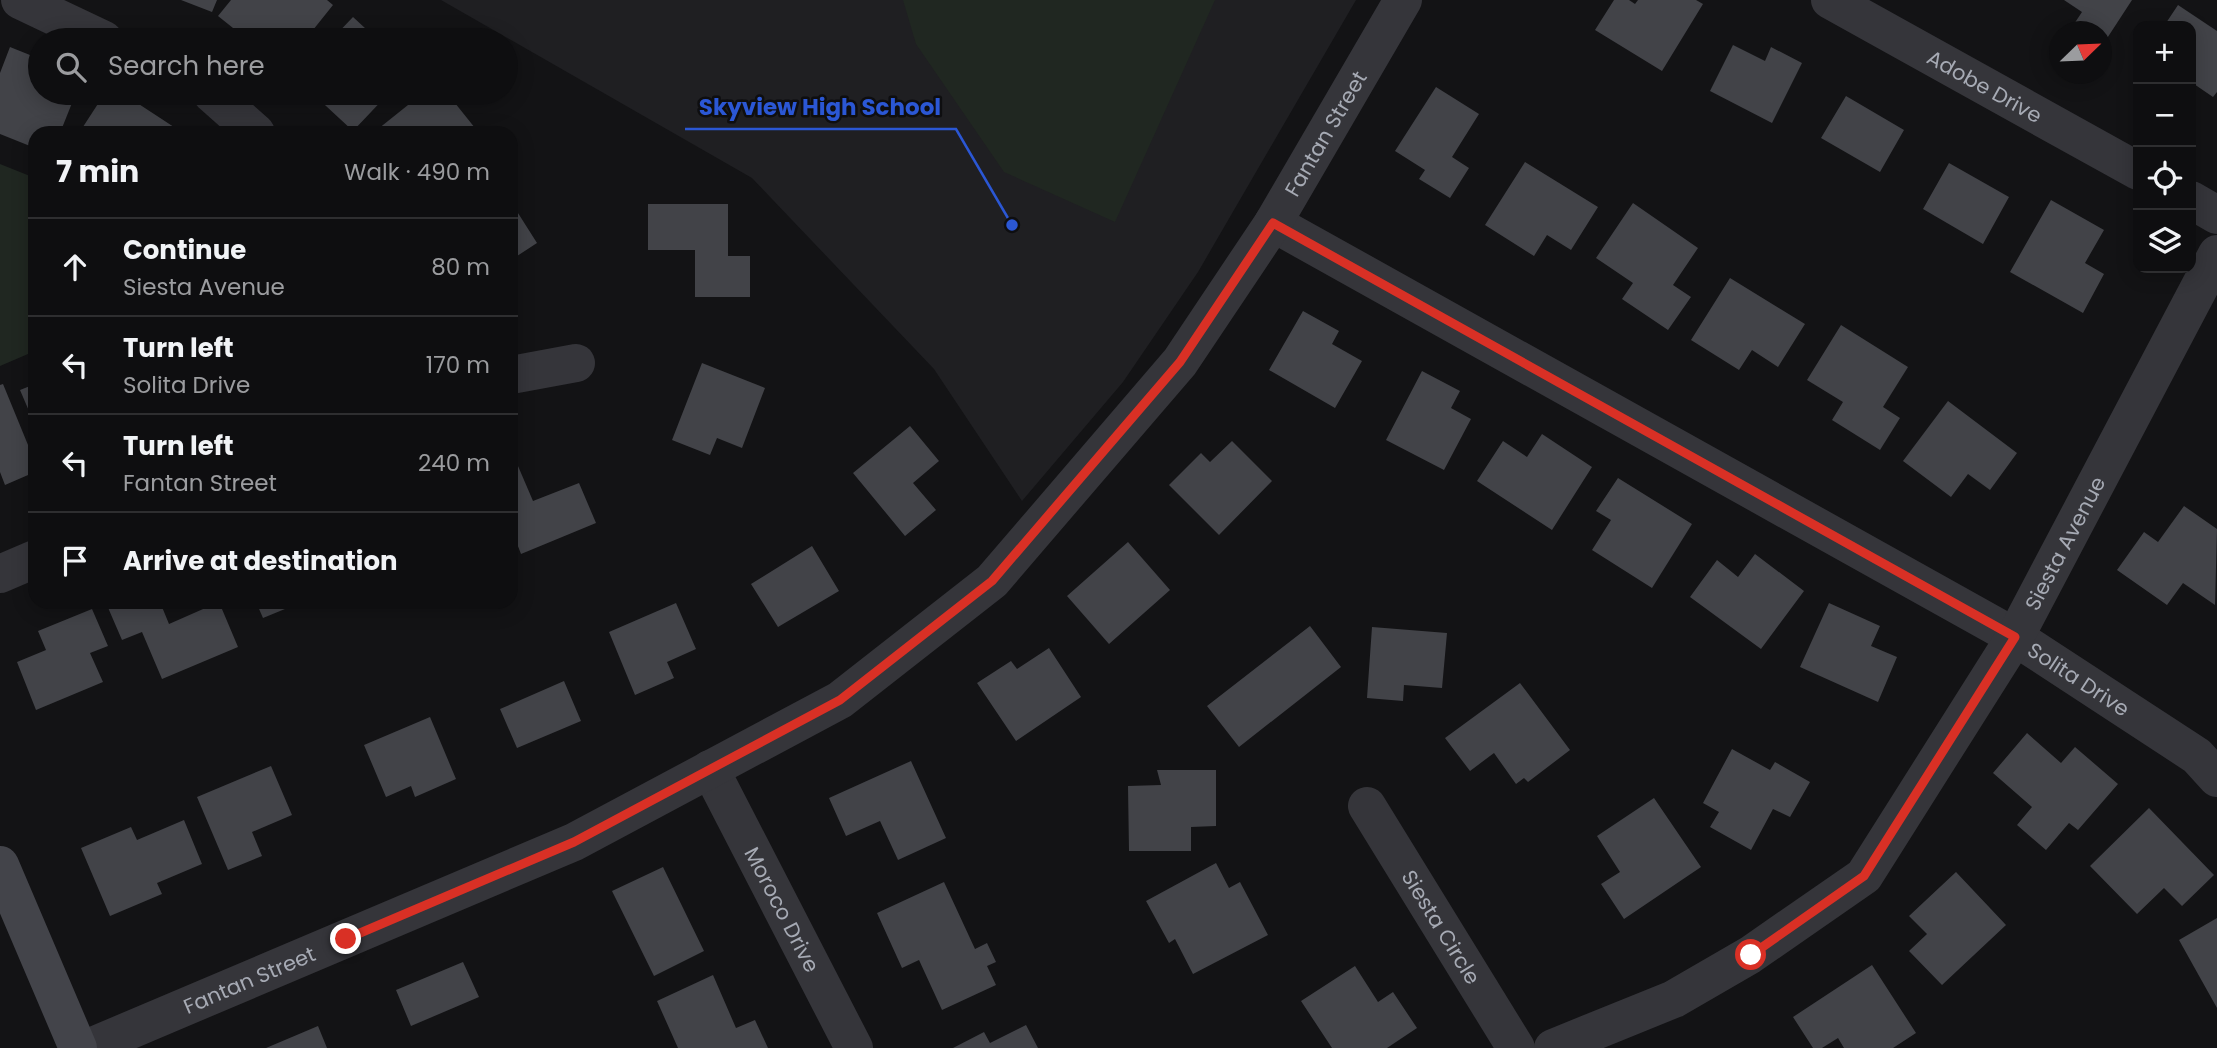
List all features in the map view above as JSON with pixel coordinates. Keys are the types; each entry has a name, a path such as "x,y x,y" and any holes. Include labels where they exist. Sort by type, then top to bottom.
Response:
{"main road":[{"path":"0,865 78,1048"}],"street":[{"path":"20,0 79,28"},
{"name":"Fantan Street","path":"88,1048 574,842 840,700 992,581 1180,362 1273,223 1403,0"},
{"name":"Adobe Drive","path":"1829,0 2133,168"},
{"path":"224,105 248,126"},
{"path":"2196,203 2217,215"},
{"name":"Solita Drive","path":"1273,223 2015,637 2197,756 2217,778"},
{"name":"Siesta Avenue","path":"1553,1048 1674,999 1751,955 1864,876 2015,637 2217,254"},
{"path":"518,374 576,363"},
{"path":"0,574 28,562"},
{"name":"Moroco Drive","path":"710,769 854,1048"},
{"name":"Siesta Circle","path":"1367,806 1516,1048"}],"shaded area":[{"path":"441,0 1356,0 1198,272 1123,382 1022,501 934,369 752,178 518,44 518,28 490,28"},
{"path":"903,0 1215,0 1115,222 1004,172 916,44"},
{"path":"0,164 28,175 28,354 0,366"}],"building":[{"path":"181,0 217,0 212,12"},
{"path":"231,0 327,0 333,5 315,28 233,28 218,16"},
{"path":"1614,0 1629,0 1635,4 1638,0 1696,0 1703,4 1662,71 1595,30"},
{"path":"2064,0 2132,0 2112,31 2112,21 2076,21 2082,12"},
{"path":"2178,5 2217,31 2217,92 2213,97 2196,85 2196,21 2167,21"},
{"path":"353,17 365,28 342,28"},
{"path":"1733,45 1765,61 1771,47 1802,63 1772,123 1710,91"},
{"path":"10,47 28,54 28,105 71,105 63,126 28,126 28,145 0,134 0,73"},
{"path":"1436,87 1479,114 1452,157 1469,168 1450,198 1419,179 1425,170 1395,151"},
{"path":"1846,96 1904,130 1880,172 1821,138"},
{"path":"97,105 140,105 172,126 84,126"},
{"path":"325,105 378,105 358,126 348,126"},
{"path":"408,105 457,105 473,126 382,126"},
{"path":"1525,162 1598,207 1571,250 1547,235 1534,256 1485,225"},
{"path":"1949,163 2009,197 1983,244 1923,209"},
{"path":"2051,200 2104,230 2085,263 2104,274 2083,313 2010,272"},
{"path":"1633,203 1698,248 1673,285 1691,297 1668,330 1622,299 1633,283 1596,258"},
{"path":"648,204 728,204 728,256 750,256 750,297 695,297 695,250 648,250"},
{"path":"518,213 537,243 518,255"},
{"path":"1730,278 1805,324 1778,367 1752,350 1739,370 1691,340"},
{"path":"1303,311 1339,331 1332,344 1362,361 1335,408 1269,370"},
{"path":"1841,325 1908,367 1883,407 1900,418 1880,450 1832,420 1843,402 1807,380"},
{"path":"702,363 765,388 742,448 717,438 710,455 672,440"},
{"path":"1422,371 1460,391 1451,408 1471,419 1444,470 1386,440"},
{"path":"3,384 28,445 28,475 5,485 0,472 0,385"},
{"path":"28,387 28,409 20,390"},
{"path":"1948,401 2017,453 1990,490 1968,474 1951,497 1903,461"},
{"path":"910,426 939,461 913,483 936,510 905,536 853,473"},
{"path":"1542,434 1592,467 1552,530 1477,481 1503,441 1527,457"},
{"path":"1232,441 1272,481 1219,535 1169,485 1201,453 1210,462"},
{"path":"518,466 533,501 579,483 596,523 521,554 518,546"},
{"path":"1618,478 1692,524 1652,588 1592,550 1611,520 1596,511"},
{"path":"2184,506 2217,529 2215,605 2183,583 2167,605 2117,570 2144,532 2158,542"},
{"path":"1128,542 1170,590 1109,644 1067,596"},
{"path":"812,546 839,591 778,627 751,584"},
{"path":"1755,554 1804,591 1761,649 1690,597 1717,560 1738,577"},
{"path":"676,603 696,649 667,662 674,678 635,695 609,632"},
{"path":"1829,603 1880,626 1871,646 1897,657 1878,702 1800,667"},
{"path":"92,609 108,646 90,653 103,682 36,710 17,662 46,650 38,631"},
{"path":"109,609 163,609 169,624 203,609 222,609 238,647 162,679 142,632 122,640"},
{"path":"259,609 285,609 263,618"},
{"path":"1310,626 1341,667 1239,747 1207,706"},
{"path":"1372,627 1447,633 1442,688 1404,685 1403,701 1367,698"},
{"path":"1049,648 1081,697 1016,741 977,683 1011,661 1017,669"},
{"path":"564,681 581,721 517,748 500,709"},
{"path":"1520,683 1570,750 1528,782 1524,778 1516,784 1494,753 1470,771 1445,738"},
{"path":"430,717 456,779 415,797 411,786 386,797 364,745"},
{"path":"2027,733 2061,763 2075,747 2118,784 2078,830 2069,823 2046,850 2017,825 2032,807 1993,773"},
{"path":"1732,749 1770,770 1775,762 1810,782 1790,817 1773,809 1751,850 1710,827 1719,812 1703,803"},
{"path":"911,761 946,838 898,860 880,821 846,836 829,798"},
{"path":"271,766 292,815 252,832 262,856 228,870 197,797"},
{"path":"1157,770 1216,770 1216,826 1191,827 1191,851 1129,851 1128,786 1161,785"},
{"path":"1654,798 1701,867 1624,919 1601,884 1620,872 1597,836"},
{"path":"2149,808 2214,875 2182,906 2164,888 2137,914 2090,866"},
{"path":"184,820 202,864 157,883 162,894 110,916 81,848 131,827 137,840"},
{"path":"1216,863 1229,888 1240,882 1268,935 1193,974 1175,939 1169,943 1146,901"},
{"path":"663,867 704,951 654,976 612,891"},
{"path":"1956,872 2006,925 1942,985 1909,951 1927,934 1909,916"},
{"path":"944,882 975,949 987,943 996,962 987,966 996,985 942,1010 919,960 902,968 877,913"},
{"path":"2217,918 2217,1008 2179,940"},
{"path":"463,962 479,997 411,1026 396,990"},
{"path":"1872,965 1916,1033 1893,1048 1844,1048 1838,1038 1822,1048 1813,1048 1793,1017"},
{"path":"1355,966 1378,1002 1393,992 1417,1028 1387,1048 1332,1048 1301,1001"},
{"path":"713,975 736,1028 755,1020 768,1048 678,1048 657,1001"},
{"path":"1026,1025 1038,1048 953,1048 984,1032 990,1043"},
{"path":"318,1026 327,1048 266,1048"}],"place":[{"name":"Skyview High School","path":"1012,225"}],"route":[{"path":"346,939 574,842 840,700 992,581 1180,362 1273,223 2015,637 1864,876 1751,955"}]}
